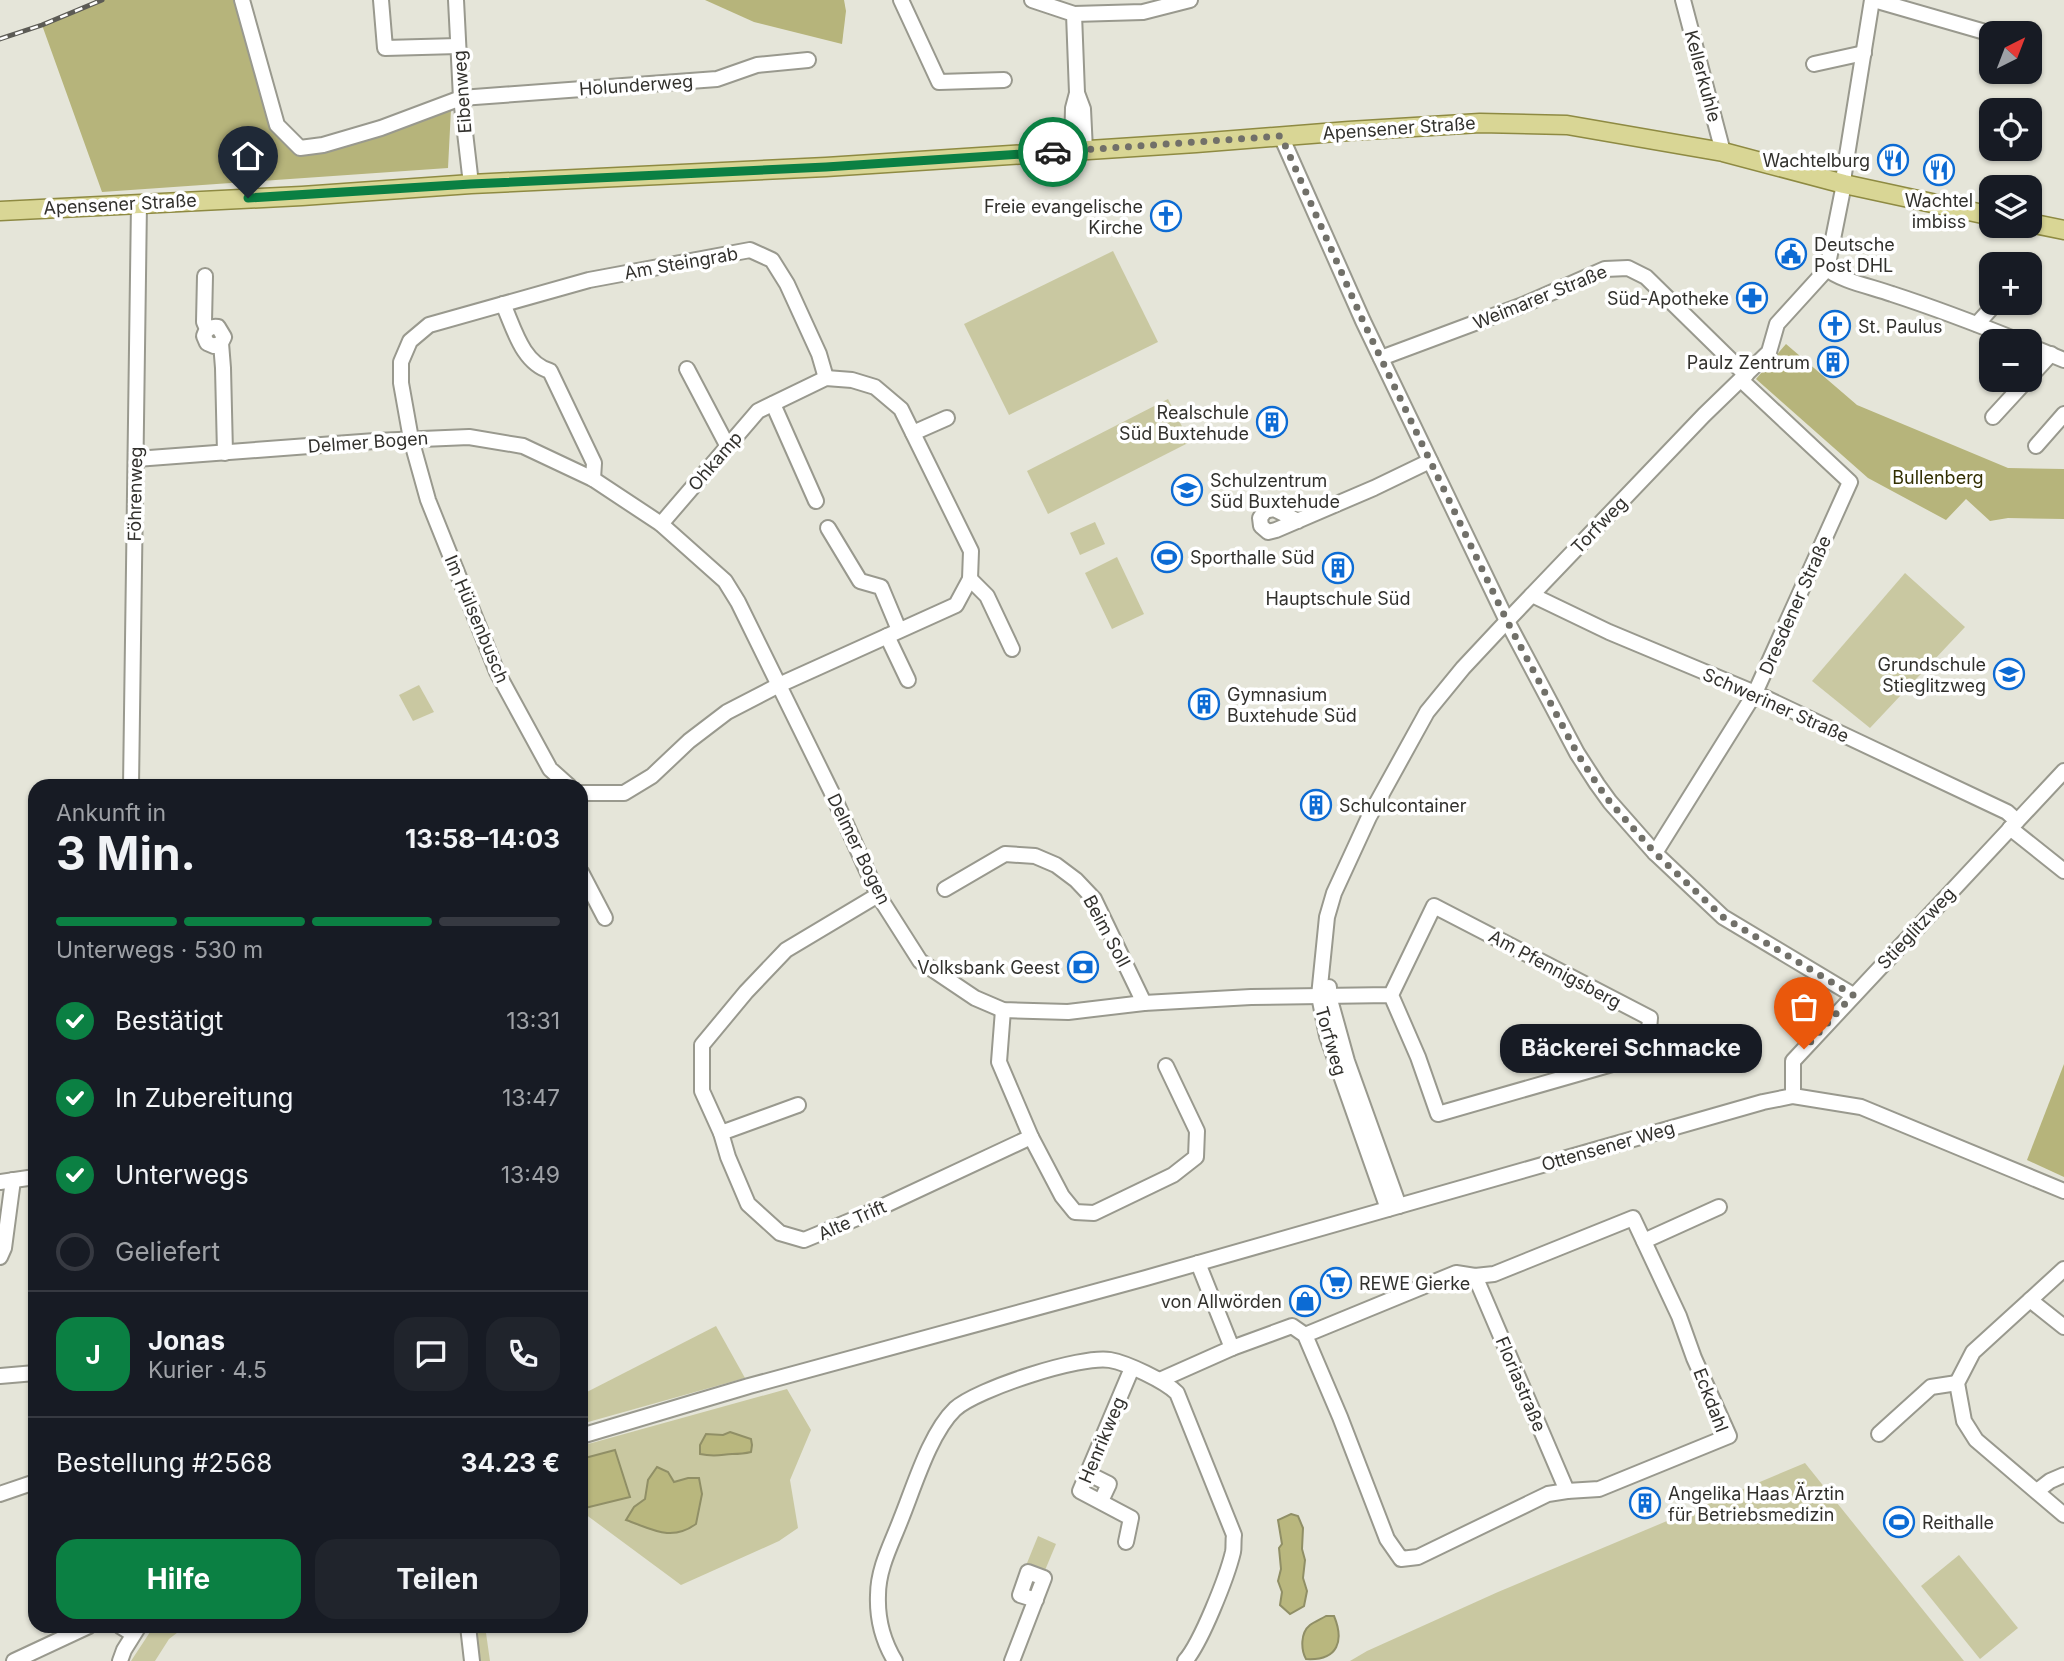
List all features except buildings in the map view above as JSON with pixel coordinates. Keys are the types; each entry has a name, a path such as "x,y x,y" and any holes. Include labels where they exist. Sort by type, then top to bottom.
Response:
{"main road":[{"name":"Apensener Straße","path":"0,211 826,167 1480,123 1567,125 1723,152 1844,184 1979,213"},
{"path":"2042,225 2064,230"}],"street":[{"name":"Holunderweg","path":"242,0 278,125 300,148 323,145 381,128 461,98 717,79 757,65 808,60"},
{"path":"381,0 385,48 458,46"},
{"name":"Eibenweg","path":"456,0 461,98 471,184"},
{"path":"901,0 939,82 1004,80"},
{"path":"1031,0 1074,15 1143,12 1190,0"},
{"name":"Kellerkuhle","path":"1683,0 1723,152"},
{"path":"1979,30 1873,0 1844,184 1827,269 1836,277 1858,282 1989,329"},
{"path":"1074,15 1077,93 1083,109 1079,150"},
{"path":"1814,64 1864,52"},
{"path":"1281,136 1381,358 1507,621 1577,753 1597,784 1655,853 1723,917 1853,995"},
{"name":"Föhrenweg","path":"131,779 139,203"},
{"name":"Am Steingrab","path":"411,439 401,383 401,362 410,341 429,324 589,280 750,250 772,260 787,284 819,354 826,378"},
{"name":"Weimarer Straße","path":"1381,358 1521,306 1605,269 1624,267 1646,277 1743,377"},
{"name":"Torfweg","path":"1393,1207 1324,996 1334,921 1345,870 1369,817 1427,712 1463,668 1704,415 1769,352 1777,324 1827,269"},
{"path":"205,276 204,322 207,329 214,327 221,330 224,337 221,344 225,453"},
{"path":"503,304 526,355 539,368 550,371 594,463 593,479"},
{"path":"1977,324 1985,315"},
{"path":"2042,368 2057,357"},
{"path":"687,369 727,445"},
{"name":"Dresdener Straße","path":"1655,853 1755,693 1850,482 1743,377"},
{"path":"588,793 624,793 652,776 688,741 727,712 779,685 956,605 970,579 971,551 901,409 875,387 852,380 826,378"},
{"name":"Ohkamp","path":"661,524 758,411 826,378"},
{"path":"1993,417 2016,392"},
{"path":"773,404 816,501"},
{"path":"2036,446 2064,414"},
{"path":"913,433 947,418"},
{"name":"Delmer Bogen","path":"136,459 469,437 523,446 593,479 661,524 725,581 738,601 831,791 878,895 920,961 975,999 1003,1010 1068,1012 1144,1003 1324,996"},
{"name":"Im Hülsenbusch","path":"411,439 428,500 497,672 550,769 561,779"},
{"path":"1298,521 1430,461"},
{"path":"828,528 860,581 881,587 908,680"},
{"path":"970,579 987,596 1013,649"},
{"name":"Schweriner Straße","path":"1532,595 1609,632 1755,693 2007,812 2013,824 2064,871"},
{"name":"Stieglitzweg","path":"1793,1096 1793,1061 2064,771"},
{"name":"Beim Soll","path":"945,889 1005,854 1035,856 1056,865 1076,880 1094,899 1144,1003"},
{"path":"588,885 605,918"},
{"name":"Alte Trift","path":"878,895 786,950 746,992 702,1045 702,1091 748,1204 780,1233 804,1240 862,1216 1031,1137"},
{"name":"Am Pfennigsberg","path":"1434,906 1650,1018 1647,1054 1438,1114 1391,995 1434,906"},
{"path":"1324,996 1391,995"},
{"path":"1003,1010 999,1062 1031,1137 1062,1196 1075,1212 1094,1213 1173,1175 1196,1157 1197,1131 1166,1066"},
{"name":"Ottensener Weg","path":"588,1434 762,1382 1146,1278 1751,1105 1793,1096 1861,1107 2064,1191"},
{"path":"721,1133 798,1105"},
{"path":"2,1252 7,1181 28,1178"},
{"path":"1644,1241 1718,1207"},
{"name":"Eckdahl","path":"1232,1348 1292,1326 1306,1335 1387,1539 1401,1559 1418,1557 1548,1494 1599,1489 1729,1436 1694,1358 1679,1316 1633,1218 1494,1274 1475,1276 1456,1273 1306,1335"},
{"path":"1160,1380 1232,1348 1198,1263"},
{"path":"2064,1269 1973,1352 1957,1383 1964,1421 1976,1440 2064,1515"},
{"name":"Floriastraße","path":"1475,1276 1567,1491"},
{"path":"2030,1300 2064,1327"},
{"path":"895,1661 881,1631 878,1593 880,1580 884,1561 916,1480 944,1422 956,1408 988,1389 1088,1360 1111,1360 1160,1380 1177,1393 1234,1535 1233,1551 1216,1601 1199,1639 1185,1661"},
{"name":"Henrikweg","path":"1126,1542 1131,1518 1080,1491 1132,1368"},
{"path":"0,1376 28,1374"},
{"path":"1879,1434 1931,1387 1957,1383"},
{"path":"2037,1491 2064,1475"},
{"path":"0,1494 28,1484"},
{"path":"1012,1661 1044,1578"},
{"path":"14,1661 74,1633"},
{"path":"120,1661 134,1633"},
{"path":"469,1633 472,1661"}],"green space":[{"path":"102,0 241,0 277,125 300,148 451,109 448,168 102,192 42,25"},
{"path":"705,0 844,0 846,11 842,44 754,22"},
{"path":"1113,251 1158,342 1009,415 964,324"},
{"name":"Bullenberg","path":"1786,344 1857,405 2008,468 2064,469 2064,519 2008,518 1990,521 1966,499 1946,520 1868,478 1756,379"},
{"path":"1168,399 1190,442 1048,514 1027,471"},
{"path":"1095,522 1105,544 1080,555 1070,533"},
{"path":"1117,557 1144,614 1112,629 1085,573"},
{"path":"1905,573 1965,627 1870,728 1812,681"},
{"path":"419,685 434,712 413,721 399,695"},
{"path":"2064,1064 2064,1177 2027,1160"},
{"path":"716,1326 745,1378 588,1422 588,1391"},
{"path":"787,1389 811,1430 790,1480 798,1528 779,1541 681,1585 588,1516 588,1444"},
{"path":"1805,1463 1964,1661 1350,1661 1498,1592"},
{"path":"1038,1536 1056,1544 1043,1575 1025,1568"},
{"path":"1959,1555 2018,1628 1980,1659 1921,1586"},
{"path":"149,1633 177,1633 169,1639 155,1661 131,1661"},
{"path":"469,1633 486,1633 490,1661 472,1661"}],"shaded area":[{"path":"730,1432 751,1439 751,1452 716,1456 700,1454 700,1445 706,1434 723,1435"},
{"path":"615,1450 630,1497 588,1507 588,1457"},
{"path":"657,1467 668,1472 674,1482 699,1478 702,1494 696,1524 670,1533 626,1520 634,1507 645,1499 648,1480"},
{"path":"1291,1514 1298,1516 1303,1528 1303,1578 1307,1591 1304,1606 1290,1614 1280,1605 1282,1592 1278,1581 1281,1569 1279,1548 1282,1544 1278,1520"},
{"path":"1326,1616 1334,1616 1337,1625 1336,1647 1326,1656 1306,1659 1302,1646 1304,1632 1310,1625"}],"railway":[{"path":"0,39 102,0"}],"way so far":[{"path":"1053,152 1281,136 1363,321 1507,621 1577,753 1597,784 1655,853 1723,917 1853,995 1804,1049"}],"place":[{"name":"Wachtelburg","path":"1893,160"},
{"name":"Wachtel imbiss","path":"1939,170"},
{"name":"Freie evangelische Kirche","path":"1166,216"},
{"name":"Deutsche Post DHL","path":"1791,254"},
{"name":"Süd-Apotheke","path":"1752,298"},
{"name":"St. Paulus","path":"1835,326"},
{"name":"Paulz Zentrum","path":"1833,362"},
{"name":"Realschule Süd Buxtehude","path":"1272,422"},
{"name":"Schulzentrum Süd Buxtehude","path":"1187,490"},
{"name":"Sporthalle Süd","path":"1167,557"},
{"name":"Hauptschule Süd","path":"1338,568"},
{"name":"Grundschule Stieglitzweg","path":"2009,674"},
{"name":"Gymnasium Buxtehude Süd","path":"1204,704"},
{"name":"Schulcontainer","path":"1316,805"},
{"name":"Volksbank Geest","path":"1083,967"},
{"name":"Bäckerei Schmacke","path":"1804,1049"},
{"name":"REWE Gierke","path":"1336,1283"},
{"name":"von Allwörden","path":"1305,1301"},
{"name":"Angelika Haas Ärztin für Betriebsmedizin","path":"1645,1503"},
{"name":"Reithalle","path":"1899,1522"}],"route":[{"path":"248,198 1053,152"}]}
